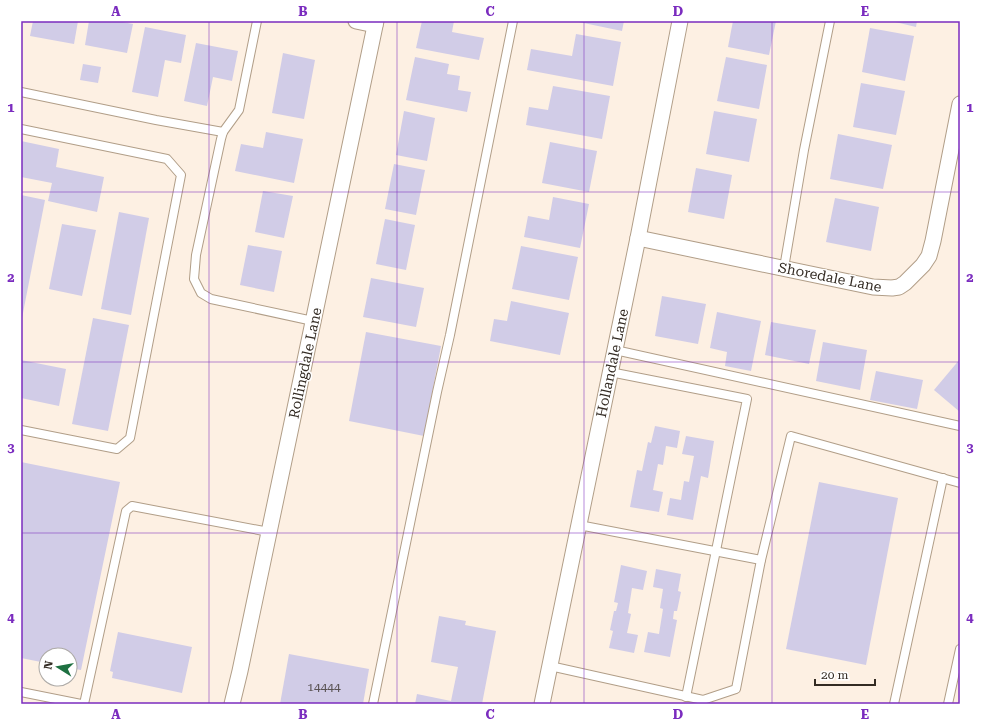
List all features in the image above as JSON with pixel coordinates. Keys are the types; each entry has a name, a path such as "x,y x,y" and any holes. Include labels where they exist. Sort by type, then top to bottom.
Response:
{"street":[{"path":"356,21 376,23"},
{"name":"Hollandale Lane","path":"542,704 638,238 680,21"},
{"name":"Rollingdale Lane","path":"232,704 376,23"},
{"name":"Shoredale Lane","path":"638,238 873,287 898,287 914,276 929,256 960,104"}],"lane":[{"path":"257,21 240,110 223,132 196,255 194,279 201,293 212,299 313,321"},
{"path":"373,704 450,335 513,21"},
{"path":"784,268 804,150 830,21"},
{"path":"21,92 156,120 223,132"},
{"path":"21,129 168,159 181,174 130,438 117,449 21,430"},
{"path":"615,350 960,426"},
{"path":"610,372 747,399 686,697"},
{"path":"550,666 703,700 736,689 761,560 791,436 960,483"},
{"path":"894,704 943,478"},
{"path":"21,692 82,704 126,511 132,506 269,532"},
{"path":"579,525 761,560"},
{"path":"948,704 960,649"}],"building":[{"path":"33,21 78,21 74,44 30,36"},
{"path":"89,21 117,21 133,24 127,53 85,45"},
{"path":"422,21 454,21 452,32 484,38 479,60 416,48"},
{"path":"574,21 624,21 622,31"},
{"path":"733,21 776,21 769,55 728,47"},
{"path":"891,21 917,21 916,27"},
{"path":"145,27 186,35 181,63 165,60 158,97 132,92"},
{"path":"870,28 914,36 905,81 862,72"},
{"path":"576,34 621,42 613,86 527,70 531,49 572,56"},
{"path":"196,43 238,51 232,81 213,77 207,106 184,101"},
{"path":"283,53 315,60 304,119 272,113"},
{"path":"415,57 449,64 447,74 460,76 458,90 471,92 467,112 406,100"},
{"path":"726,57 767,65 759,109 717,101"},
{"path":"83,64 101,67 98,83 80,80"},
{"path":"861,83 905,91 896,135 853,127"},
{"path":"553,86 610,96 602,139 526,125 529,107 548,110"},
{"path":"404,111 435,118 427,161 396,155"},
{"path":"714,111 757,119 749,162 706,154"},
{"path":"266,132 303,139 294,183 235,171 241,144 263,148"},
{"path":"838,134 892,145 883,189 830,179"},
{"path":"21,141 59,149 56,167 104,177 97,212 48,201 52,183 21,177"},
{"path":"550,142 597,151 589,192 542,183"},
{"path":"394,164 425,170 416,215 385,209"},
{"path":"696,168 732,175 724,219 688,212"},
{"path":"263,191 293,196 284,238 255,232"},
{"path":"21,195 45,200 22,318 21,318"},
{"path":"553,197 589,204 580,248 524,237 528,216 549,220"},
{"path":"835,198 879,207 871,251 826,242"},
{"path":"119,212 149,218 131,315 101,309"},
{"path":"385,219 415,225 406,270 376,264"},
{"path":"62,224 96,230 82,296 49,289"},
{"path":"248,245 282,251 274,292 240,285"},
{"path":"521,246 578,257 569,300 512,289"},
{"path":"371,278 424,288 416,327 363,317"},
{"path":"662,296 706,304 698,344 655,336"},
{"path":"511,301 569,313 560,355 490,341 494,319 507,321"},
{"path":"717,312 761,321 751,371 725,366 727,352 710,348"},
{"path":"93,318 129,325 108,431 72,424"},
{"path":"771,322 816,330 809,364 765,355"},
{"path":"366,332 441,346 424,436 349,421"},
{"path":"823,342 867,350 860,390 816,381"},
{"path":"960,359 960,412 934,390"},
{"path":"21,360 66,369 59,406 21,398"},
{"path":"876,371 923,380 917,409 870,400"},
{"path":"655,426 680,431 677,448 666,446 663,465 658,464 653,490 663,492 659,512 630,507 637,470 642,471 648,442 651,443"},
{"path":"686,436 714,441 708,478 701,476 693,520 667,515 670,498 681,500 684,481 689,482 694,456 682,454"},
{"path":"21,462 120,482 81,670 78,669 78,647 38,647 38,661 21,658"},
{"path":"819,482 898,498 866,665 786,649"},
{"path":"621,565 647,571 643,590 632,588 628,613 631,614 627,633 638,635 634,653 609,648 613,631 610,630 614,611 616,611 618,603 614,602"},
{"path":"656,569 681,574 678,591 681,592 677,611 674,611 673,619 677,620 670,657 644,652 648,632 659,634 663,609 660,608 663,589 653,587"},
{"path":"439,616 466,621 465,625 496,631 482,704 415,704 417,694 451,701 458,667 431,662"},
{"path":"118,632 192,647 182,693 112,678 113,672 110,671"},
{"path":"289,654 369,669 363,704 280,704"}]}
